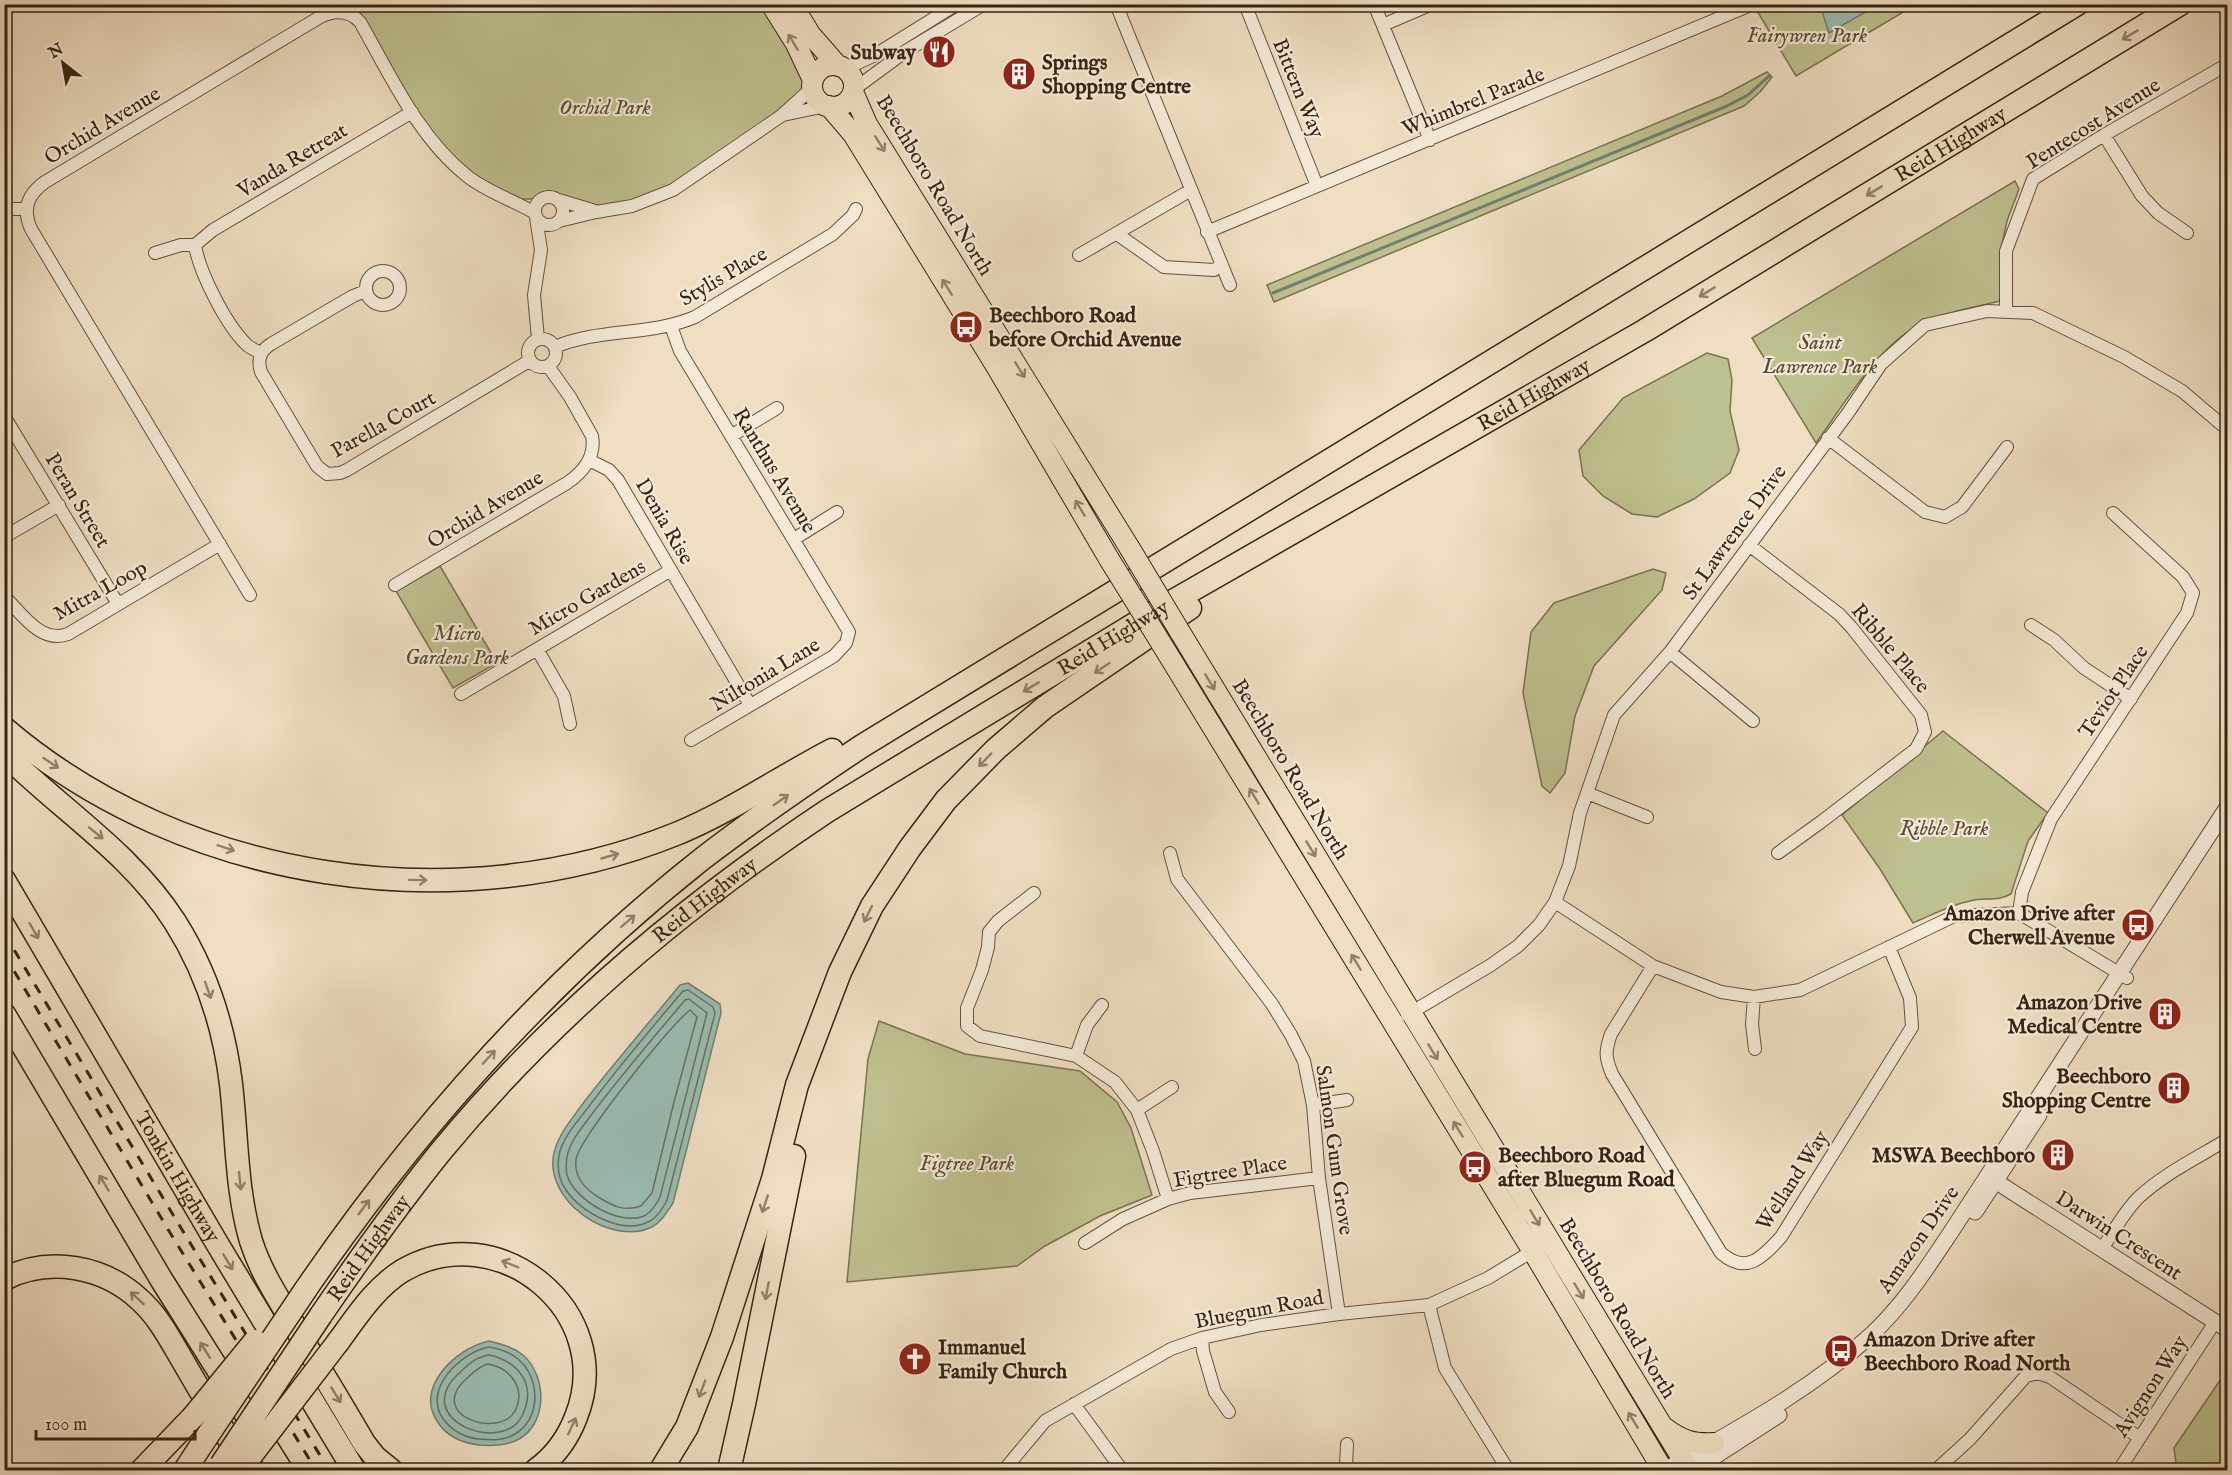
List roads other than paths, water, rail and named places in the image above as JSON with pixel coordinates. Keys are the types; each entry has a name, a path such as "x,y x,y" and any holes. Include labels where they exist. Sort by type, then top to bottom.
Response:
{"highway":[{"name":"Reid Highway","path":"185,1470 304,1286 423,1132 480,1066 555,988 652,900 702,859 862,746 2078,4"},
{"name":"Reid Highway","path":"226,1469 321,1315 403,1199 485,1101 590,994 663,930 722,884 827,811 1146,617 1644,331 2180,4"},
{"path":"661,1470 687,1427 722,1337 773,1179 797,1085 840,972 872,906 910,848 946,800 996,749 1045,707 1259,561 1444,445 1541,389"},
{"path":"4,728 50,762 112,800 159,823 227,849 349,876 422,880 474,879 516,875 598,859 678,834 1048,633"},
{"path":"4,753 131,866 154,892 192,952 214,1006 226,1052 242,1201 252,1243 268,1282 364,1443 375,1457 391,1470"},
{"name":"Tonkin Highway","path":"4,880 218,1245 354,1470"},
{"path":"4,1014 161,1279 281,1470"},
{"path":"729,1470 819,1028"},
{"path":"226,1469 338,1341 375,1293 388,1281 419,1263 446,1256 472,1255 490,1257 524,1270 552,1292 572,1322 579,1338 584,1374 583,1392 572,1426 552,1456 536,1470"},
{"path":"4,1279 25,1271 61,1266 96,1273 128,1289 142,1301 164,1330 248,1470"},
{"path":"142,1470 193,1417 304,1286"}],"main road":[{"path":"771,4 796,44 816,99 827,106 835,107 846,102 853,91 852,78 810,34 792,4"},
{"path":"812,84 820,70 825,67 841,67"},
{"name":"Beechboro Road North","path":"853,91 867,124 1180,632 1402,1019"},
{"name":"Beechboro Road North","path":"827,106 853,134 996,366 1161,643 1402,1019 1541,1246 1688,1467"},
{"name":"Beechboro Road North","path":"1541,1246 1664,1470"},
{"path":"1661,1425 1688,1442 1714,1443"}],"street":[{"path":"841,67 880,51 957,4"},
{"path":"853,91 906,51 984,4"},
{"path":"1116,4 1230,285"},
{"name":"Bittern Way","path":"1245,4 1317,186"},
{"path":"1374,4 1430,140"},
{"path":"1383,25 1432,4"},
{"name":"Whimbrel Parade","path":"1208,232 1754,4"},
{"name":"Orchid Avenue","path":"26,209 28,201 38,187 320,17 351,9 430,139 459,168 485,188 510,199 536,215"},
{"path":"880,51 897,49 906,51"},
{"name":"Pentecost Avenue","path":"2006,312 2006,251 2033,179 2104,135 2228,64"},
{"path":"536,215 546,225 596,212 632,206 673,190 782,116 812,84"},
{"path":"782,116 827,106"},
{"name":"Vanda Retreat","path":"155,253 181,245 195,245 213,230 412,112"},
{"path":"2104,135 2142,196 2157,213 2187,232"},
{"path":"1080,255 1191,190"},
{"path":"538,339 534,295 541,250 536,206 542,198 550,196 596,212"},
{"name":"Orchid Avenue","path":"510,199 542,198"},
{"path":"541,250 564,212 559,200"},
{"path":"4,208 26,209 31,229 250,595"},
{"name":"Stylis Place","path":"555,347 584,338 671,326 695,317 833,234 853,215 856,209"},
{"path":"1117,234 1164,267 1214,270 1222,266"},
{"path":"195,245 197,259 204,277 236,333 250,348 261,353 271,344 353,296 366,291"},
{"name":"St Lawrence Drive","path":"1402,1019 1491,965 1518,945 1539,925 1555,902 1569,866 1580,813 1614,716 1670,652 1881,364 1925,325 1987,311 2033,313 2124,357 2182,391 2228,430"},
{"name":"Ranthus Avenue","path":"671,326 680,351 849,632"},
{"path":"538,339 548,340 555,347 555,360 548,366 538,367 529,360 529,348 538,339"},
{"name":"Parella Court","path":"261,353 259,364 261,372 317,466 327,474 347,470 529,360"},
{"path":"548,366 590,430 593,443 589,460"},
{"path":"731,436 777,408"},
{"name":"Peran Street","path":"4,416 118,604"},
{"path":"1828,438 1925,512 1945,517 1962,507 2007,447"},
{"name":"Orchid Avenue","path":"395,585 567,483 582,471 589,460"},
{"name":"Denia Rise","path":"589,460 609,470 618,480 750,705"},
{"path":"4,537 58,505"},
{"path":"794,539 837,513"},
{"name":"Teviot Place","path":"2019,913 2022,892 2051,819 2187,613 2193,593 2183,577 2113,513"},
{"name":"Mitra Loop","path":"4,596 34,627 51,637 59,637 68,634 220,544"},
{"name":"Ribble Place","path":"1749,545 1839,614 1852,627 1921,714 1925,732 1916,749 1778,853"},
{"name":"Micro Gardens","path":"461,694 671,570"},
{"path":"2031,625 2054,640 2084,668 2131,699"},
{"name":"Niltonia Lane","path":"691,741 834,656 846,643 849,632"},
{"path":"537,649 564,696 570,724"},
{"path":"1670,652 1753,721"},
{"path":"1587,793 1647,817"},
{"name":"Amazon Drive","path":"1664,1470 1688,1467 1828,1382 1876,1342 1930,1280 2228,806"},
{"name":"Amazon Drive","path":"2123,975 2228,822"},
{"name":"Salmon Gum Grove","path":"1170,853 1177,879 1272,1004 1305,1061 1339,1314"},
{"path":"1034,893 989,932 984,963 967,1008 967,1026 980,1036 1076,1056 1115,1082 1137,1110 1168,1199"},
{"path":"1555,902 1653,966 1721,993 1754,997 1800,990 1954,916 2019,913 2123,975"},
{"name":"Welland Way","path":"1653,966 1611,1034 1606,1059 1612,1074 1720,1253 1731,1262 1743,1264 1756,1260 1781,1237 1912,1027 1910,998 1889,947"},
{"path":"1754,997 1752,1024 1755,1049"},
{"path":"1076,1056 1087,1025 1102,1005"},
{"path":"1137,1110 1172,1087"},
{"path":"1312,1105 1347,1100"},
{"path":"2102,1249 2127,1211 2147,1190 2228,1139"},
{"name":"Figtree Place","path":"1085,1243 1122,1219 1168,1199 1190,1193 1319,1178"},
{"name":"Amazon Drive","path":"1688,1467 1714,1443 1819,1377 1873,1333 1919,1280 1992,1179"},
{"name":"Darwin Crescent","path":"1992,1179 2221,1326"},
{"name":"Bluegum Road","path":"1004,1470 1044,1421 1171,1349 1202,1338 1261,1325 1429,1305 1488,1278 1541,1246"},
{"path":"1429,1305 1445,1368 1508,1470"},
{"name":"Avignon Way","path":"2119,1470 2221,1326"},
{"path":"1202,1338 1203,1351 1215,1392 1230,1412"},
{"path":"1936,1470 1964,1445 2020,1382 2032,1373 2050,1377 2140,1438"},
{"path":"1074,1404 1122,1470"},
{"path":"1343,1469 1347,1444"}],"water":[{"path":"1820,4 1878,5 1829,33"},
{"path":"688,983 720,1004 721,1013 673,1203 661,1220 652,1227 635,1231 617,1230 600,1225 583,1215 569,1202 559,1187 553,1170 556,1146 566,1126 608,1072 680,985"},
{"path":"489,1341 511,1348 523,1355 531,1364 540,1388 541,1401 534,1425 526,1434 506,1444 484,1445 462,1441 443,1429 432,1411 431,1397 434,1384 442,1372 463,1352"}],"waterway":[{"path":"1273,293 1727,106 1748,95 1769,76"}],"railway":[{"path":"4,933 329,1470"},
{"path":"4,954 169,1231 316,1470"}],"place":[{"name":"Subway","path":"939,52"},
{"name":"Springs Shopping Centre","path":"1019,74"},
{"name":"Beechboro Road before Orchid Avenue","path":"966,327"},
{"name":"Amazon Drive after Cherwell Avenue","path":"2138,925"},
{"name":"Amazon Drive Medical Centre","path":"2165,1014"},
{"name":"Beechboro Shopping Centre","path":"2174,1088"},
{"name":"MSWA Beechboro","path":"2058,1155"},
{"name":"Beechboro Road after Bluegum Road","path":"1475,1167"},
{"name":"Amazon Drive after Beechboro Road North","path":"1841,1351"},
{"name":"Immanuel Family Church","path":"915,1359"}],"park label":[{"name":"Fairywren Park","path":"1807,35"},
{"name":"Orchid Park","path":"605,107"},
{"name":"Saint Lawrence Park","path":"1820,354"},
{"name":"Micro Gardens Park","path":"457,645"},
{"name":"Ribble Park","path":"1944,828"},
{"name":"Figtree Park","path":"967,1163"}]}
